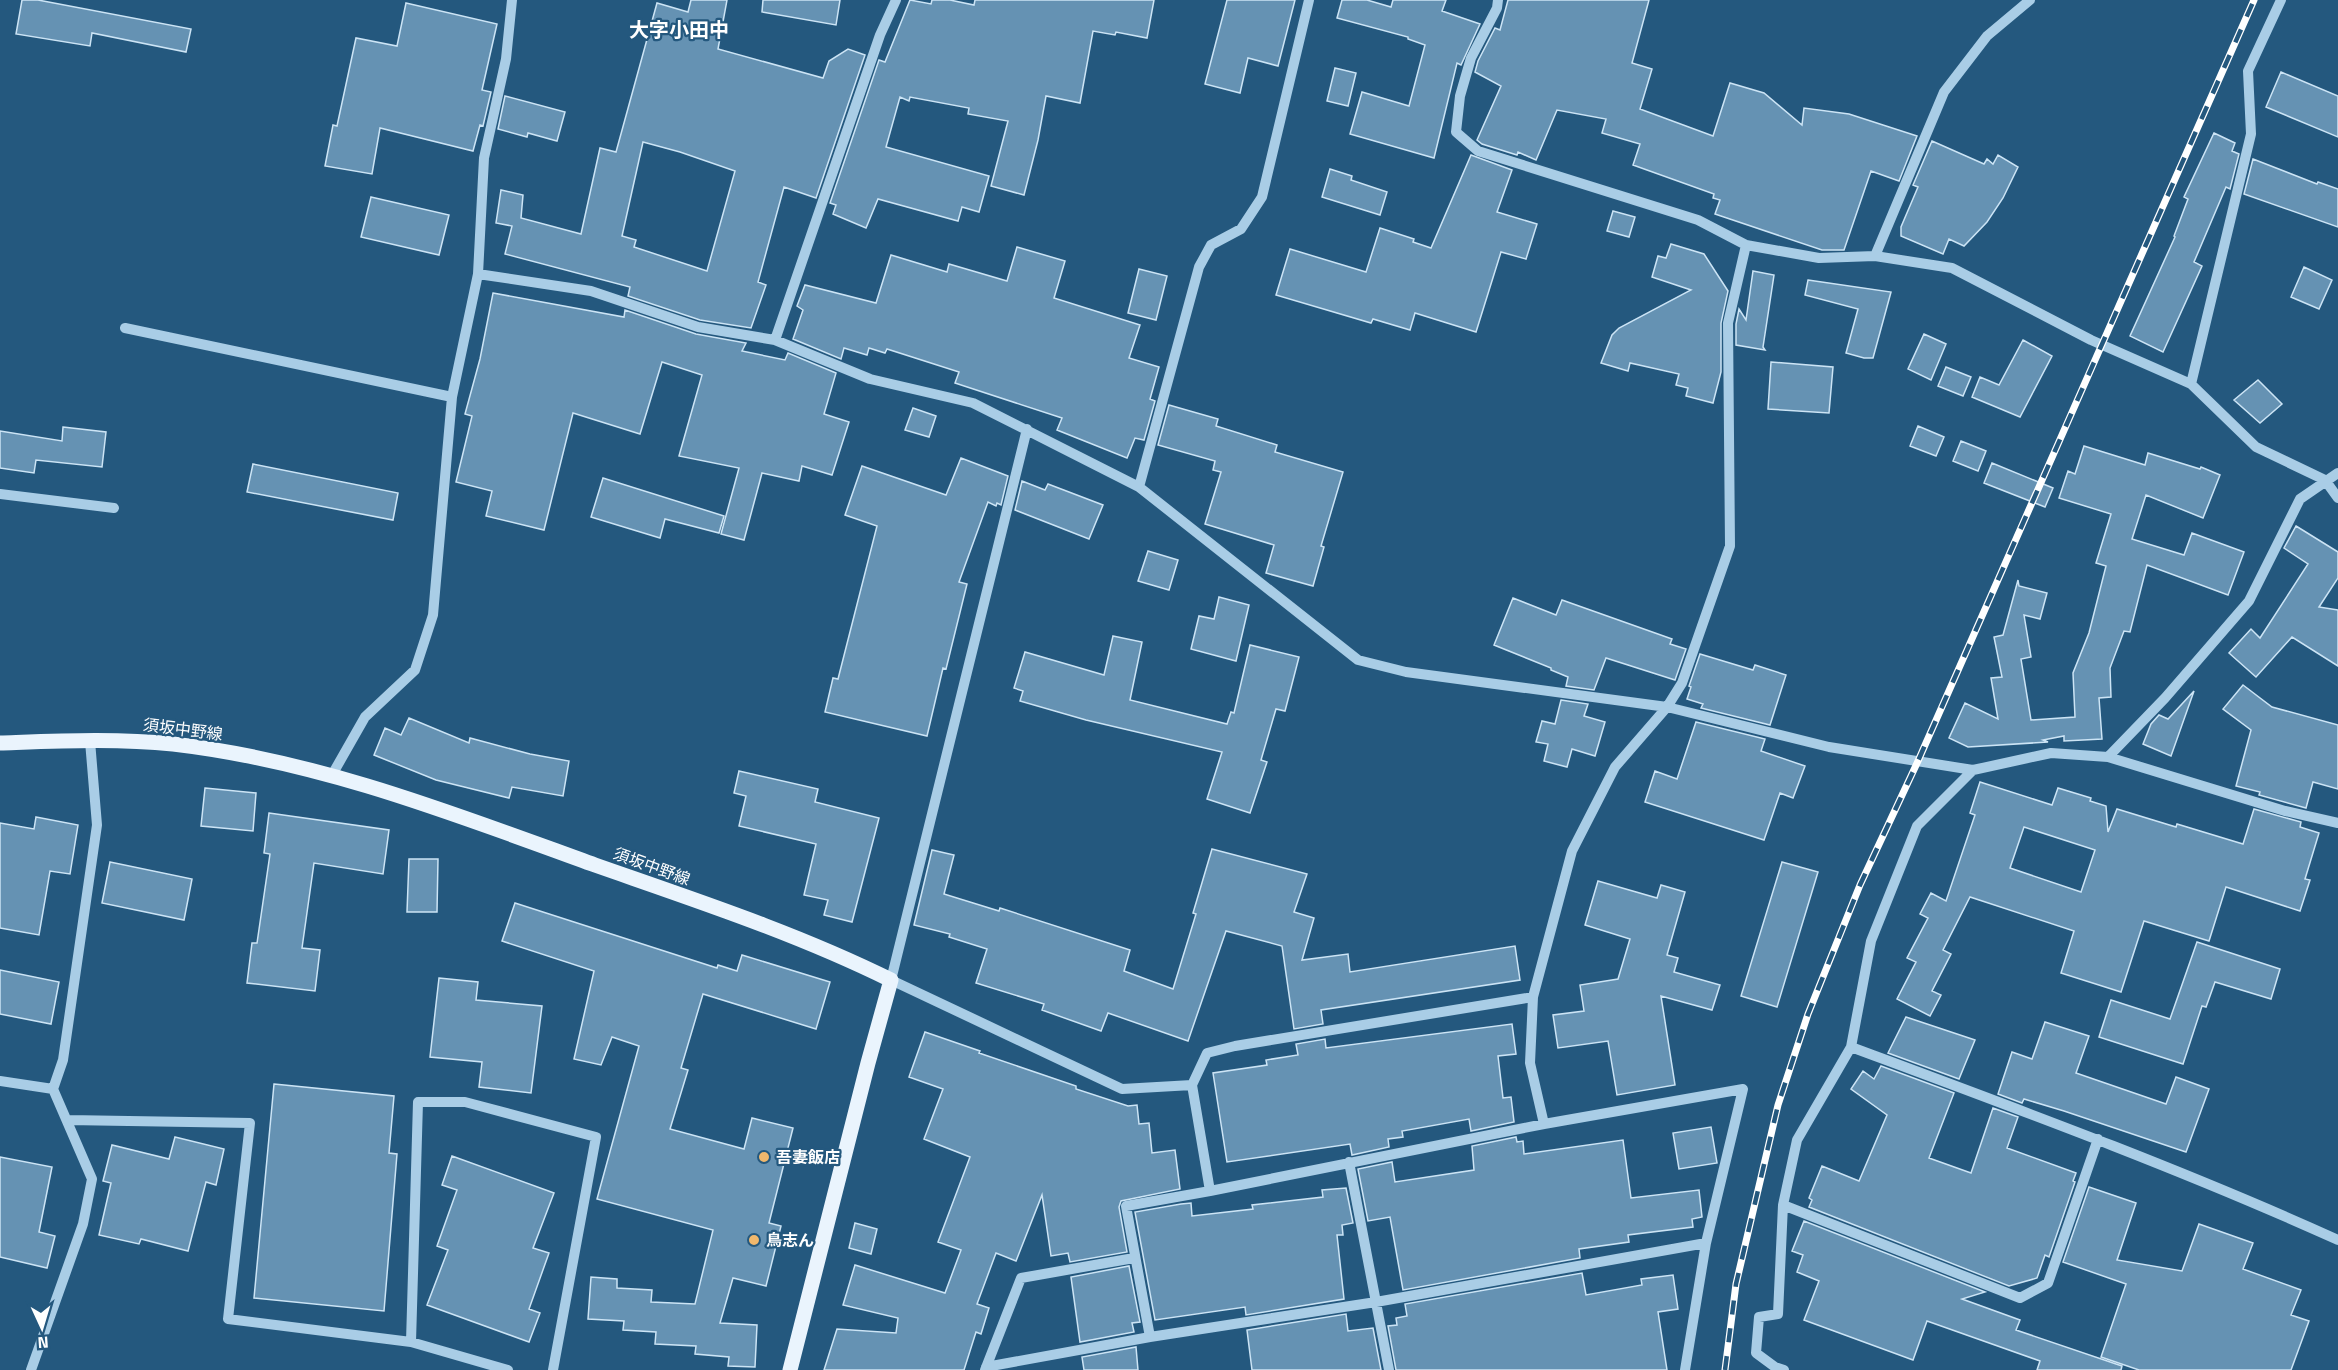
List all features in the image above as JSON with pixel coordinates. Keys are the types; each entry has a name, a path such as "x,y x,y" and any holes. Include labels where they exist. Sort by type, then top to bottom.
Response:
{"main road":[{"name":"須坂中野線","path":"0,743 90,741 173,744 274,761 332,775 417,801 793,935 891,980"},
{"path":"790,1370 891,980"}],"street":[{"path":"332,775 364,717 415,670 433,615 452,397 478,274 484,159 506,59 512,0"},
{"path":"775,340 880,36 896,0"},
{"path":"1139,487 1199,267 1211,245 1241,229 1262,196 1309,0"},
{"path":"1498,0 1497,8 1471,58 1460,96 1456,132 1478,151 1698,220 1746,245 1819,258 1875,256 1952,268 2091,340 2191,384 2256,447 2325,480 2338,498"},
{"path":"1875,256 1944,92 1987,36 2030,0"},
{"path":"2191,384 2251,134 2248,71 2281,0"},
{"path":"1544,1124 1530,1063 1533,997 1572,851 1615,767 1667,707 1682,683 1730,546 1728,323 1746,245"},
{"path":"478,274 591,291 698,327 775,340 870,378 973,403 1139,487 1358,660 1406,672 1667,707 1829,747 1973,770 2051,753 2108,757 2285,811 2338,823"},
{"path":"124,328 452,397"},
{"path":"1027,429 891,980 1122,1089 1192,1084"},
{"path":"2108,757 2165,698 2249,601 2300,500 2325,480 2338,473"},
{"path":"0,494 114,508"},
{"path":"31,1370 83,1224 92,1179 53,1089 63,1060 97,825 90,741"},
{"path":"1784,1370 1756,1353 1759,1317 1778,1314 1783,1205 1797,1140 1851,1047 1871,941 1917,826 1973,770"},
{"path":"1210,1191 1192,1084 1207,1053 1235,1046 1533,997"},
{"path":"1851,1047 2098,1139 2338,1240"},
{"path":"0,1081 53,1089"},
{"path":"1149,1337 1126,1206 1544,1124 1743,1089 1706,1243 1685,1370"},
{"path":"411,1342 418,1102 465,1102 596,1137 553,1370"},
{"path":"68,1120 250,1123 228,1319 411,1342 508,1370"},
{"path":"1783,1205 2020,1298 2048,1282 2098,1139"},
{"path":"1349,1162 1389,1370"},
{"path":"985,1369 1149,1337 1376,1302 1706,1243"},
{"path":"985,1369 1021,1278 1134,1258"}],"building":[{"path":"22,0 38,0 191,29 186,52 92,33 90,46 16,34"},
{"path":"691,0 727,0 718,49 823,78 829,61 848,49 865,55 816,198 784,187 758,282 766,285 751,328 700,320 628,296 630,287 505,254 512,226 496,223 501,190 523,195 521,218 581,234 600,148 616,152 657,3 688,12","holes":["643,142 735,171 707,271 634,247 636,240 622,236"]},
{"path":"763,0 840,0 836,25 762,12"},
{"path":"910,0 931,4 932,0 950,0 974,5 975,0 1154,0 1147,38 1116,32 1115,35 1093,31 1080,103 1046,96 1024,195 991,186 1008,121 968,114 969,108 910,97 909,101 900,97 886,147 989,176 979,212 962,207 958,221 878,199 866,228 833,214 836,205 830,203 879,60 885,62"},
{"path":"1227,0 1295,0 1278,66 1248,58 1240,93 1205,84"},
{"path":"1342,0 1367,0 1391,7 1393,0 1446,0 1442,11 1480,24 1461,65 1457,63 1434,158 1350,134 1362,92 1409,106 1425,45 1408,39 1408,37 1337,18"},
{"path":"1508,0 1649,0 1632,63 1652,69 1640,109 1713,136 1730,83 1764,93 1802,125 1804,108 1849,114 1917,136 1899,181 1871,171 1844,250 1822,250 1715,214 1720,200 1713,198 1714,194 1633,165 1640,144 1602,133 1606,119 1557,110 1536,160 1518,152 1517,155 1482,144 1477,140 1501,86 1475,72 1478,61 1495,28 1500,30"},
{"path":"406,3 497,24 482,90 491,92 483,126 480,125 473,151 380,128 372,174 325,166 333,125 337,126 356,38 397,46"},
{"path":"1335,68 1356,73 1348,106 1327,101"},
{"path":"2281,72 2338,96 2338,137 2266,107"},
{"path":"505,96 565,112 557,141 528,133 527,137 498,129"},
{"path":"2214,133 2235,143 2232,151 2239,154 2230,189 2226,187 2194,262 2202,266 2163,352 2130,336 2175,237 2188,199 2184,197"},
{"path":"1932,141 1984,164 1987,159 1993,164 1998,155 2018,167 2003,198 1987,222 1964,246 1949,239 1943,254 1901,236 1901,227 1918,187 1913,185"},
{"path":"1471,155 1512,170 1497,212 1537,224 1526,259 1501,252 1476,332 1415,313 1410,330 1373,319 1371,323 1276,295 1290,249 1366,272 1380,228 1414,239 1413,242 1431,248"},
{"path":"2253,159 2317,184 2318,182 2338,189 2338,227 2244,194"},
{"path":"1330,169 1352,176 1351,180 1387,192 1380,215 1322,197"},
{"path":"371,197 449,215 439,255 361,237"},
{"path":"1613,211 1635,217 1629,237 1607,231"},
{"path":"1671,244 1704,254 1728,291 1721,323 1721,372 1713,403 1686,396 1688,388 1676,385 1679,374 1630,363 1628,371 1601,363 1612,335 1619,328 1691,290 1652,277 1658,256 1666,258"},
{"path":"1017,247 1065,261 1054,298 1140,325 1129,358 1159,367 1150,399 1155,401 1144,440 1135,438 1127,458 1057,430 1062,418 955,383 959,372 887,349 885,353 869,348 867,355 844,348 841,359 793,339 803,310 797,306 805,285 876,303 891,255 947,272 949,264 1007,281"},
{"path":"2304,267 2332,280 2319,309 2291,297"},
{"path":"1139,269 1167,276 1156,320 1128,313"},
{"path":"1753,271 1774,275 1763,347 1765,350 1736,345 1739,309 1746,320"},
{"path":"1808,280 1891,292 1873,358 1846,353 1858,309 1805,295"},
{"path":"493,293 624,317 625,310 696,334 746,343 742,351 785,360 788,353 836,373 824,414 849,422 832,475 802,466 799,481 762,473 744,540 721,534 739,468 679,456 702,375 662,362 640,434 573,413 544,530 486,516 492,491 456,482 472,416 465,414 480,359"},
{"path":"1924,334 1946,344 1931,380 1908,369"},
{"path":"2023,340 2052,356 2020,417 1972,397 1980,377 1999,385"},
{"path":"1771,362 1833,367 1829,413 1768,409"},
{"path":"1946,367 1971,377 1963,396 1938,386"},
{"path":"2258,380 2282,404 2260,423 2234,400"},
{"path":"1169,405 1218,419 1216,426 1277,445 1275,452 1343,472 1321,546 1324,547 1313,586 1266,573 1274,545 1205,524 1221,472 1213,470 1215,461 1158,445"},
{"path":"913,408 936,416 929,437 905,430"},
{"path":"1918,426 1944,437 1936,456 1910,446"},
{"path":"63,427 106,432 102,467 36,460 34,473 0,468 0,431 62,441"},
{"path":"1961,441 1986,451 1978,471 1953,461"},
{"path":"2084,446 2145,465 2148,453 2200,469 2201,467 2220,475 2203,518 2146,495 2132,539 2184,555 2192,533 2244,552 2228,595 2147,565 2130,632 2124,631 2110,668 2111,697 2099,698 2102,739 2064,741 2064,736 2043,740 2048,742 1968,747 1949,738 1965,703 1998,719 1991,678 2002,677 1994,637 2003,635 2018,580 2019,586 2047,593 2040,619 2024,615 2031,657 2021,659 2031,720 2075,717 2073,673 2089,633 2106,566 2096,563 2111,514 2059,498 2068,471 2075,474"},
{"path":"961,458 1008,476 1001,505 997,503 996,506 988,502 959,582 967,584 946,669 943,668 927,736 825,712 833,678 838,679 877,526 845,515 862,466 946,495"},
{"path":"1992,463 2053,488 2045,507 1984,483"},
{"path":"253,464 398,493 393,520 247,492"},
{"path":"603,478 724,516 719,533 665,519 660,538 591,517"},
{"path":"1022,481 1045,490 1048,484 1103,505 1089,539 1015,510"},
{"path":"2296,526 2338,552 2338,578 2319,607 2338,610 2338,666 2292,637 2256,677 2229,653 2251,629 2260,638 2308,564 2284,548"},
{"path":"1148,551 1178,560 1169,590 1138,581"},
{"path":"1219,597 1249,605 1236,661 1191,649 1199,616 1214,619"},
{"path":"1513,598 1556,615 1562,600 1672,639 1670,644 1686,649 1675,680 1606,658 1594,690 1566,686 1568,677 1494,645"},
{"path":"1113,636 1142,642 1130,700 1227,724 1231,712 1234,713 1250,645 1299,657 1285,711 1276,709 1261,760 1267,762 1250,813 1207,799 1222,752 1086,720 1020,701 1023,691 1014,688 1025,652 1104,675"},
{"path":"1700,654 1753,670 1755,665 1786,675 1770,725 1701,708 1703,704 1687,699"},
{"path":"2243,685 2272,707 2338,725 2338,789 2313,782 2306,808 2236,786 2251,730 2223,709"},
{"path":"2194,691 2171,756 2143,744 2151,724 2159,715 2168,719"},
{"path":"1561,700 1588,704 1584,716 1605,722 1595,756 1572,749 1567,767 1544,761 1548,744 1536,742 1542,721 1555,724"},
{"path":"409,718 469,743 470,738 530,754 569,761 563,796 512,787 509,798 436,780 374,755 385,728 401,735"},
{"path":"1696,722 1765,739 1761,751 1805,766 1793,798 1780,793 1764,840 1645,802 1655,771 1677,779"},
{"path":"739,771 818,789 815,802 879,818 852,922 824,915 828,900 804,895 816,844 739,826 746,796 734,793"},
{"path":"1980,782 2052,805 2058,788 2091,798 2090,801 2106,806 2108,832 2117,809 2243,844 2254,809 2301,822 2300,827 2319,833 2305,879 2310,880 2300,911 2226,887 2209,941 2144,921 2121,992 2061,973 2074,931 1970,897 1943,950 1951,954 1932,991 1941,995 1930,1016 1897,999 1916,962 1907,958 1928,918 1920,914 1931,893 1946,901 1975,815 1970,813","holes":["2024,827 2095,850 2081,892 2010,868"]},
{"path":"205,788 256,793 253,831 201,826"},
{"path":"269,813 389,830 383,874 314,863 302,948 320,950 315,991 247,983 252,943 257,943 270,854 264,853"},
{"path":"36,817 78,825 70,874 50,871 39,935 0,928 0,823 34,829"},
{"path":"1212,849 1307,874 1294,912 1314,918 1302,960 1348,954 1350,972 1515,946 1520,980 1321,1010 1323,1024 1294,1029 1282,946 1226,931 1188,1041 1108,1013 1101,1031 1042,1010 1044,1004 976,983 987,949 949,937 950,934 914,925 932,850 954,855 944,894 999,911 1000,908 1130,950 1124,971 1173,989 1196,914 1193,913"},
{"path":"409,859 438,859 437,912 407,912"},
{"path":"110,862 192,879 184,920 102,903"},
{"path":"1782,862 1818,872 1777,1007 1741,996"},
{"path":"1598,881 1657,898 1661,885 1685,892 1667,955 1678,958 1674,972 1720,985 1712,1010 1661,996 1675,1085 1617,1095 1608,1041 1558,1048 1553,1015 1584,1011 1580,985 1618,979 1630,939 1585,925"},
{"path":"515,903 717,968 718,965 737,971 742,955 830,982 816,1029 703,994 681,1068 688,1070 670,1129 744,1149 752,1118 793,1128 769,1223 781,1226 766,1286 733,1278 720,1323 757,1325 755,1367 728,1366 729,1357 695,1354 696,1346 655,1344 656,1332 623,1330 624,1321 588,1319 591,1277 617,1279 617,1288 652,1290 651,1302 695,1304 713,1230 597,1199 639,1046 612,1037 601,1065 574,1059 594,971 502,941"},
{"path":"2197,942 2280,969 2271,999 2215,982 2206,1007 2202,1006 2183,1064 2099,1037 2111,1000 2170,1019"},
{"path":"0,970 59,982 51,1024 0,1014"},
{"path":"439,978 478,982 476,1000 542,1006 531,1093 479,1087 482,1062 430,1057"},
{"path":"1906,1017 1975,1040 1959,1079 1888,1053"},
{"path":"2045,1022 2089,1036 2076,1073 2166,1104 2176,1077 2209,1089 2186,1152 2064,1111 2024,1099 2022,1103 1998,1094 2012,1052 2032,1059"},
{"path":"1512,1024 1516,1054 1498,1056 1503,1098 1511,1097 1514,1122 1471,1131 1469,1119 1402,1131 1403,1137 1388,1139 1389,1147 1352,1155 1350,1144 1227,1162 1213,1073 1267,1065 1266,1060 1298,1055 1296,1044 1325,1039 1326,1048"},
{"path":"925,1032 1076,1086 1076,1089 1128,1106 1137,1105 1139,1124 1149,1123 1152,1153 1175,1150 1180,1189 1121,1201 1119,1207 1127,1252 1070,1262 1068,1253 1051,1256 1042,1195 1016,1261 996,1253 977,1304 989,1308 981,1334 976,1332 964,1370 824,1370 837,1329 896,1333 898,1318 843,1305 855,1265 945,1293 961,1250 938,1242 970,1157 924,1139 943,1089 909,1077"},
{"path":"1881,1066 1954,1093 1929,1158 1971,1173 1993,1108 2018,1117 2007,1148 2076,1173 2073,1181 2075,1182 2049,1257 2045,1255 2037,1278 2009,1286 1809,1207 1812,1200 1809,1198 1822,1166 1859,1181 1887,1115 1851,1089 1863,1071 1874,1079"},
{"path":"274,1084 394,1096 389,1153 397,1154 384,1311 254,1298"},
{"path":"1711,1127 1717,1163 1679,1169 1673,1133"},
{"path":"175,1137 224,1149 216,1185 206,1182 188,1251 141,1239 139,1244 99,1235 111,1183 103,1181 112,1145 169,1159"},
{"path":"1516,1137 1517,1142 1523,1141 1524,1154 1623,1140 1631,1198 1699,1190 1702,1217 1692,1219 1693,1227 1628,1235 1629,1242 1579,1249 1580,1258 1403,1290 1390,1217 1368,1221 1358,1169 1392,1162 1395,1182 1474,1170 1472,1146"},
{"path":"452,1156 554,1193 533,1248 549,1253 529,1309 540,1313 529,1342 427,1305 448,1250 437,1246 457,1190 442,1185"},
{"path":"0,1157 52,1167 39,1232 55,1236 47,1268 0,1257"},
{"path":"2089,1187 2136,1203 2117,1260 2182,1271 2199,1224 2253,1243 2243,1269 2301,1290 2291,1315 2309,1321 2291,1370 2139,1370 2101,1357 2126,1284 2063,1262"},
{"path":"1346,1188 1353,1223 1342,1225 1343,1235 1337,1235 1344,1299 1246,1315 1245,1307 1155,1320 1135,1212 1191,1203 1192,1216 1253,1209 1252,1205 1323,1197 1322,1190"},
{"path":"1804,1221 1985,1292 1962,1299 2020,1320 2016,1330 2122,1366 2121,1370 2037,1370 2040,1361 1927,1321 1913,1360 1804,1320 1819,1281 1797,1272 1803,1255 1792,1251"},
{"path":"855,1223 877,1229 871,1254 849,1248"},
{"path":"1129,1266 1140,1322 1132,1323 1134,1332 1080,1342 1071,1277"},
{"path":"1582,1273 1586,1295 1642,1285 1641,1279 1673,1275 1678,1309 1658,1312 1667,1370 1396,1370 1388,1326 1397,1325 1396,1318 1407,1316 1405,1304"},
{"path":"1346,1314 1348,1331 1373,1328 1381,1370 1252,1370 1247,1330"},
{"path":"1136,1347 1138,1370 1084,1370 1082,1357"}],"railway":[{"path":"1725,1370 1736,1284 1778,1105 1808,1014 1860,885 1918,761 2254,0"}],"place":[{"name":"吾妻飯店","path":"764,1157"},
{"name":"鳥志ん","path":"754,1240"}],"district":[{"name":"大字小田中","path":"679,29"}]}
